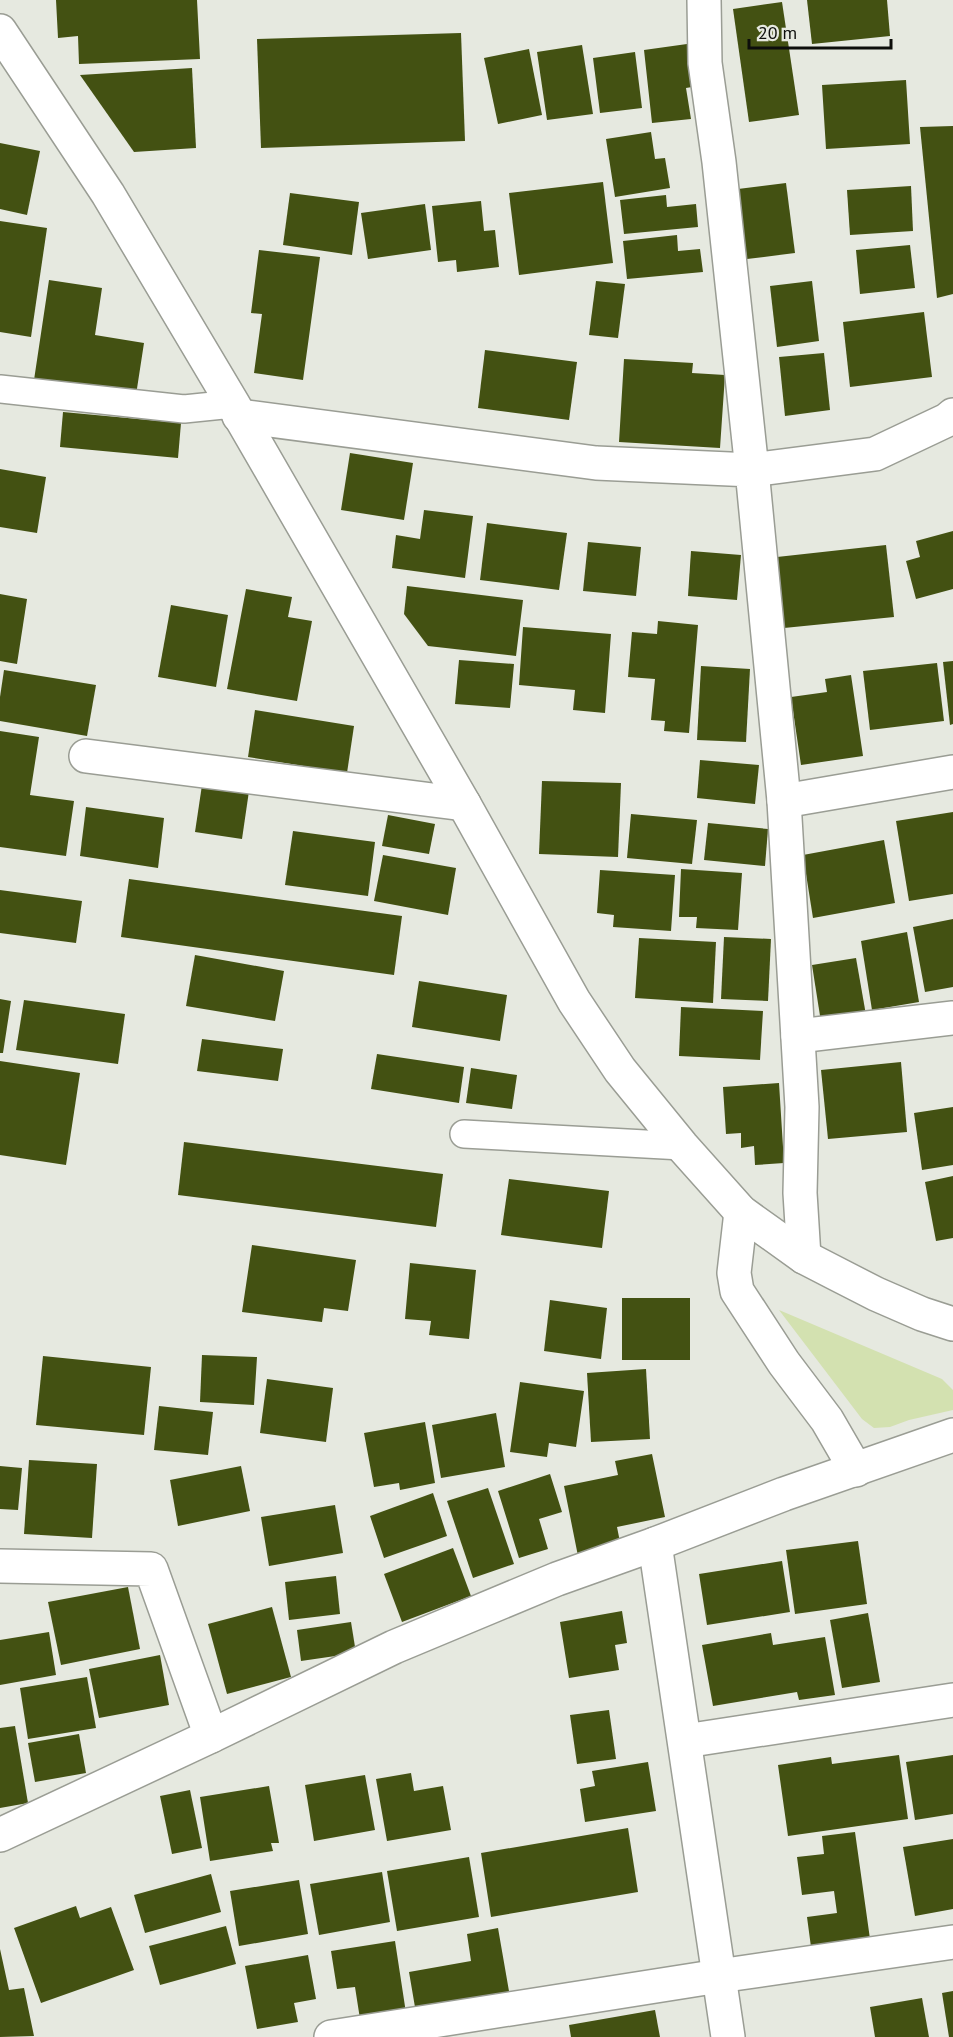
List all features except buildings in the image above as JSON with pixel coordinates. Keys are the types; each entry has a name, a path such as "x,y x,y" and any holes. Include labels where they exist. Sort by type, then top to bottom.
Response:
{"street":[{"path":"704,0 705,63 719,162 752,470 784,801 802,1107 800,1193 804,1257"},
{"path":"0,31 87,159 236,410 464,804 574,1001 620,1070 682,1146 741,1212 804,1257 876,1294 922,1314 953,1324"},
{"path":"236,410 596,463 752,470 875,454 953,415"},
{"path":"86,756 464,804"},
{"path":"784,801 953,772"},
{"path":"798,1036 953,1018"},
{"path":"741,1212 734,1273 737,1291 784,1364 828,1420 856,1470"},
{"path":"0,1835 212,1736 394,1647 557,1579 784,1494 953,1435"},
{"path":"655,1544 728,2037"},
{"path":"0,1566 151,1569 212,1736"},
{"path":"685,1741 953,1700"},
{"path":"331,2037 953,1942"}],"lane":[{"path":"0,390 184,409 236,410"},
{"path":"464,1134 682,1146"}],"green space":[{"path":"779,1310 942,1379 953,1390 953,1410 909,1420 890,1427 874,1428 862,1419"}]}
